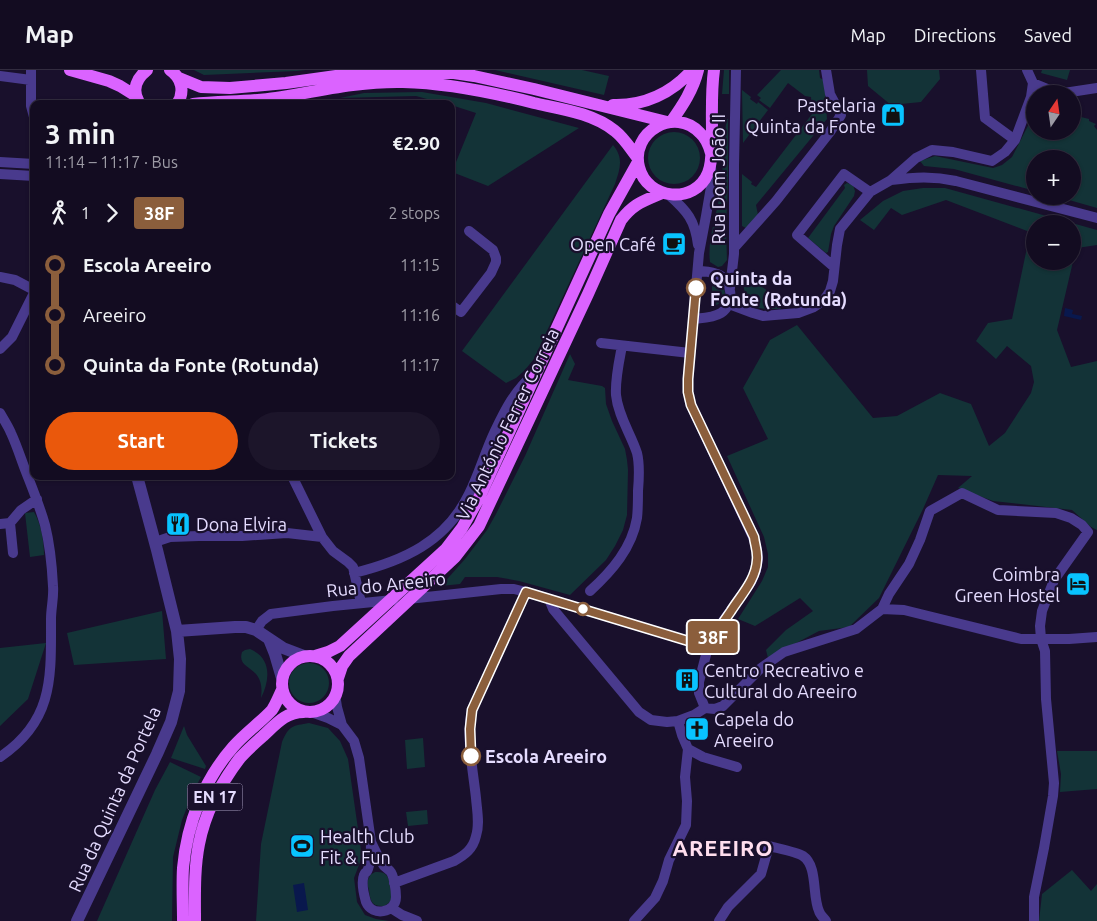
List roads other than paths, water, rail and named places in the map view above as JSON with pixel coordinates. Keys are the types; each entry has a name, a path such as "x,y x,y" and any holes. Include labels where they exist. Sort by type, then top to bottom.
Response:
{"main road":[{"path":"70,70 109,81 120,86 138,100"},
{"path":"138,100 135,89 142,70"},
{"path":"596,105 622,106 647,101 673,88 692,70"},
{"path":"637,159 640,145 646,134 656,126 669,122 682,107 695,83 698,70"},
{"path":"247,100 379,83 420,83 459,87 506,96 578,114 608,125 617,132 637,159 640,172 645,181 653,188 665,194 681,194 692,191 701,184 707,175 711,158 714,70"},
{"path":"174,74 201,87 230,88 286,83 357,73 395,71 454,73 474,76 669,122 681,122 692,126 700,132 707,141 711,158"},
{"path":"174,74 181,85 182,92 179,100"},
{"name":"Via António Ferrer Correia","path":"309,656 328,652 340,646 446,549 462,528 478,500 609,214 637,159"},
{"name":"Via António Ferrer Correia","path":"338,678 342,666 349,656 455,557 479,526 572,330 621,220 628,210 636,204 665,194"},
{"path":"309,656 325,660 333,668 338,678 332,700 326,707 319,710 308,712 294,708 286,700 282,684 286,668 294,660 309,656"},
{"name":"EN 17","path":"183,921 183,869 187,841 198,802 224,757 241,737 272,710 282,684"},
{"name":"EN 17","path":"195,921 196,870 199,846 206,819 216,796 245,752 280,720 295,712 308,712"}],"street":[{"name":"Rua Dom João II","path":"729,304 734,263 736,70"},
{"path":"734,248 782,193 841,115 830,94 826,70"},
{"path":"981,70 985,118 1014,140"},
{"path":"693,319 714,316 723,312 729,304 763,316 798,313 814,307 824,300 830,291 833,281 840,229 870,192 892,180 916,158 932,150 992,160 1004,152 1014,140 1030,97 1033,83 1027,70"},
{"path":"0,76 31,75 31,100"},
{"path":"1033,83 1064,93 1097,88"},
{"path":"698,253 712,181 711,158"},
{"path":"0,162 30,164"},
{"path":"0,174 30,176"},
{"path":"834,267 797,236 844,174 870,192"},
{"path":"892,180 913,177 938,177 1097,218"},
{"path":"665,194 685,209 696,232 698,271 688,379 691,405 754,537 758,559 751,582 716,631 708,647 699,682 699,693 705,708"},
{"path":"455,308 461,312 491,273 496,262 493,250 469,231"},
{"path":"698,271 718,274 726,279 730,288"},
{"path":"0,278 15,280 30,289"},
{"path":"0,349 12,336 30,299"},
{"path":"601,343 690,353"},
{"path":"590,591 609,573 622,556 633,534 637,518 639,472 637,455 620,413 616,397 616,382 622,346"},
{"name":"Via António Ferrer Correia","path":"354,573 376,568 415,552 435,538 458,513 469,494 506,406 528,379 537,372"},
{"path":"0,413 11,432 45,526 53,588 50,667 44,704 28,733 13,748 0,757"},
{"name":"Rua da Quinta da Portela","path":"77,921 157,754 171,722 179,691 180,659 177,631 138,480"},
{"path":"294,480 322,537 333,551 352,567 367,603"},
{"path":"550,598 553,609 639,712 651,720 678,721 694,716 705,708 715,709 723,706 761,668 784,652 856,629 882,609 889,594 909,564 930,511 962,493 998,510 1056,513 1071,518 1082,525 1088,532 1054,580 1042,611 1040,626 1041,639 1045,651 1046,699 1054,783 1034,897 1034,921"},
{"path":"12,553 5,523 36,499"},
{"path":"155,542 170,537 287,533 322,537"},
{"name":"Rua do Areeiro","path":"256,630 262,621 271,614 514,589 550,598 708,647"},
{"path":"394,883 454,861 462,857 473,845 478,823 471,756 470,719 472,710 526,592"},
{"path":"882,609 904,610 1021,639 1097,637"},
{"path":"177,631 235,626 246,627 256,630 282,648 309,656"},
{"path":"269,639 275,654 282,684"},
{"path":"335,694 342,725 354,741 359,758 371,842 368,870"},
{"path":"308,712 328,718 342,725"},
{"path":"634,921 655,898 663,881 669,860 686,825 685,777 688,749 678,721"},
{"path":"688,749 704,757 737,767"},
{"path":"371,842 385,868"},
{"path":"719,921 728,907 762,874 768,846 802,855 807,861 812,872 819,912 826,921"},
{"path":"379,866 385,868 390,871 394,883 396,897 395,903 391,908 380,912 369,907 362,881 368,870 379,866"},
{"path":"391,908 402,915 418,921"}],"place":[{"name":"Pastelaria Quinta da Fonte","path":"893,115"},
{"name":"Open Café","path":"674,244"},
{"name":"Quinta da Fonte (Rotunda)","path":"696,288"},
{"name":"Dona Elvira","path":"178,524"},
{"name":"Coimbra Green Hostel","path":"1078,584"},
{"name":"Centro Recreativo e Cultural do Areeiro","path":"687,680"},
{"name":"Capela do Areeiro","path":"697,729"},
{"name":"Escola Areeiro","path":"471,756"},
{"name":"Health Club Fit & Fun","path":"302,846"}],"district":[{"name":"AREEIRO","path":"723,847"}]}
